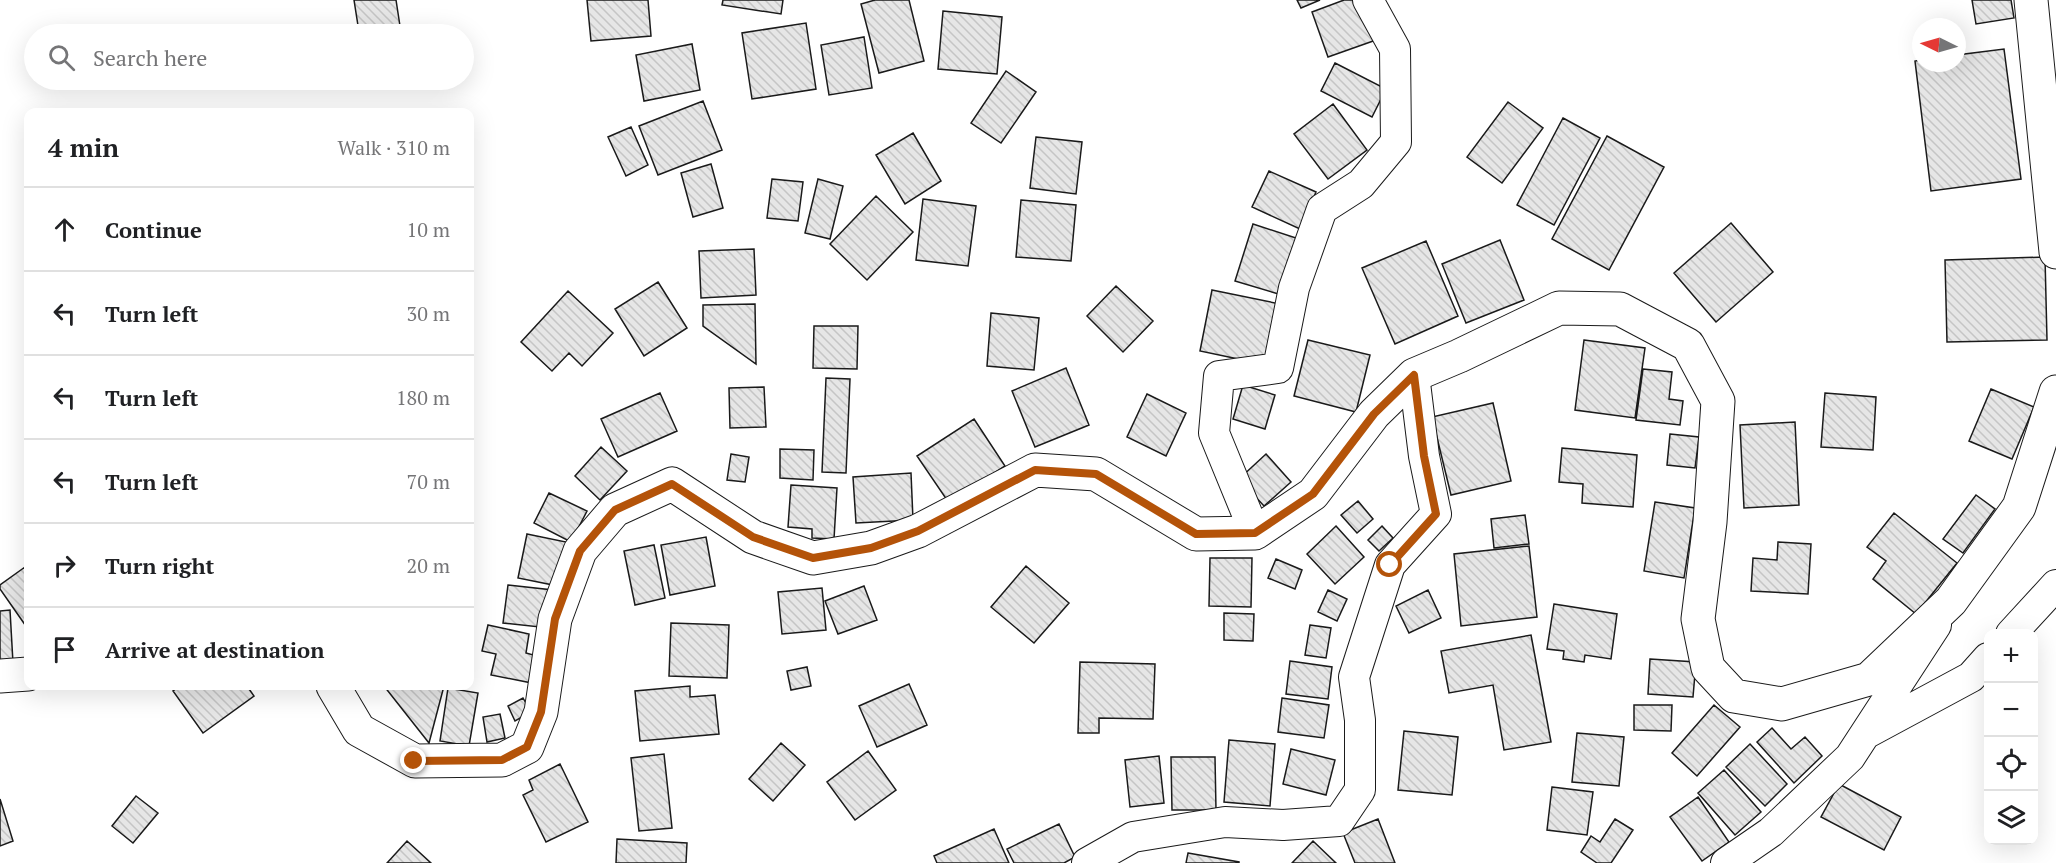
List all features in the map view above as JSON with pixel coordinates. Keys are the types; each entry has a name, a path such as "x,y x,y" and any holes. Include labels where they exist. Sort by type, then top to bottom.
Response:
{"main road":[{"path":"2031,0 2056,252"},
{"path":"335,690 358,729 414,761 502,760 527,747 541,712 555,619 580,551 615,510 672,484 753,537 813,558 871,548 918,531 1035,470 1096,474 1196,534 1255,533 1313,494 1374,414 1414,375 1559,308 1620,309 1688,345 1718,401 1710,522 1698,620 1708,668 1734,696 1782,704 1869,679 1951,601 2019,507 2056,392"},
{"path":"0,676 24,674"}],"street":[{"path":"1255,533 1214,433 1219,376 1278,368 1294,288 1322,209 1361,184 1396,142 1395,50 1368,0"},
{"path":"1087,863 1133,837 1225,822 1283,825 1339,821 1360,790 1360,720 1354,677 1390,565 1436,514 1424,456 1414,375"},
{"path":"2015,629 2056,585"},
{"path":"1726,863 1771,832 1850,757 1951,601"},
{"path":"1864,734 1971,677 1984,663"}],"building":[{"path":"354,0 396,0 400,24 358,24"},
{"path":"587,0 648,0 651,36 591,41"},
{"path":"723,0 783,0 781,14 722,5"},
{"path":"875,0 909,0 924,61 879,73 861,4"},
{"path":"1297,0 1320,0 1301,8"},
{"path":"1344,0 1361,0 1376,40 1328,57 1312,12"},
{"path":"1972,0 2011,0 2014,18 1976,24"},
{"path":"943,11 1002,17 997,74 938,69"},
{"path":"806,23 816,89 752,99 742,33"},
{"path":"864,37 872,88 829,95 821,45"},
{"path":"692,44 700,90 644,101 636,55"},
{"path":"2004,49 2021,179 1931,191 1916,72 1966,72 1966,54"},
{"path":"1335,63 1386,89 1372,117 1321,91"},
{"path":"1006,71 1036,92 1001,143 971,123"},
{"path":"703,101 722,150 658,175 639,126"},
{"path":"1508,102 1543,128 1502,183 1467,157"},
{"path":"1333,104 1367,150 1328,179 1294,134"},
{"path":"1563,118 1600,138 1554,225 1517,205"},
{"path":"631,127 648,165 626,176 608,137"},
{"path":"913,133 941,181 905,204 876,155"},
{"path":"1607,136 1664,167 1609,270 1552,239"},
{"path":"1036,137 1082,142 1076,194 1030,188"},
{"path":"711,164 723,208 693,217 681,173"},
{"path":"1269,171 1316,192 1300,229 1252,207"},
{"path":"772,179 803,182 798,221 767,218"},
{"path":"818,179 843,186 830,239 805,233"},
{"path":"876,196 913,232 867,280 830,244"},
{"path":"923,199 976,206 968,266 916,260"},
{"path":"1021,200 1076,205 1071,261 1016,257"},
{"path":"1731,223 1773,272 1716,322 1674,273"},
{"path":"1253,224 1299,239 1282,295 1235,281"},
{"path":"1500,240 1524,300 1466,323 1442,264"},
{"path":"1426,241 1458,316 1395,344 1362,268"},
{"path":"754,249 756,295 701,298 699,251"},
{"path":"2045,257 2047,340 1947,342 1945,260"},
{"path":"658,282 687,328 644,356 615,309"},
{"path":"1116,286 1153,321 1123,352 1087,316"},
{"path":"1212,290 1280,304 1267,365 1200,351"},
{"path":"568,291 613,333 582,366 569,353 552,371 521,342"},
{"path":"755,304 756,364 703,326 703,305"},
{"path":"991,313 1039,318 1034,370 987,366"},
{"path":"814,326 858,326 857,369 813,368"},
{"path":"1308,340 1370,355 1356,412 1294,396"},
{"path":"1584,340 1645,348 1635,418 1575,410"},
{"path":"1066,368 1089,425 1035,447 1012,391"},
{"path":"1643,369 1672,372 1669,399 1683,401 1680,425 1636,420"},
{"path":"826,378 850,379 846,473 822,472"},
{"path":"1243,385 1275,395 1265,429 1233,419"},
{"path":"764,387 766,427 730,428 729,388"},
{"path":"1991,389 2034,407 2012,459 1969,441"},
{"path":"660,393 677,431 618,457 601,419"},
{"path":"1825,393 1876,397 1873,450 1821,447"},
{"path":"1147,394 1186,413 1166,456 1127,437"},
{"path":"1493,403 1511,481 1451,495 1432,417"},
{"path":"974,419 1005,466 949,503 917,456"},
{"path":"1795,422 1799,505 1744,508 1740,425"},
{"path":"1670,434 1699,437 1695,468 1667,465"},
{"path":"601,447 627,471 600,500 575,476"},
{"path":"1562,448 1637,455 1633,507 1582,503 1583,484 1559,482"},
{"path":"780,449 814,450 813,480 780,478"},
{"path":"731,454 749,457 745,482 727,480"},
{"path":"1266,454 1291,482 1264,506 1239,479"},
{"path":"911,473 913,520 856,523 853,477"},
{"path":"791,485 837,488 834,539 812,538 812,529 788,527"},
{"path":"549,493 587,511 571,542 534,523"},
{"path":"1976,495 1995,509 1963,553 1943,539"},
{"path":"1358,501 1373,519 1357,533 1341,515"},
{"path":"1655,502 1695,508 1684,578 1644,571"},
{"path":"1894,513 1957,563 1916,614 1873,579 1886,561 1867,547"},
{"path":"1525,515 1529,544 1494,548 1491,519"},
{"path":"1336,526 1364,557 1335,584 1307,554"},
{"path":"1382,526 1393,538 1379,551 1368,540"},
{"path":"527,534 566,542 558,586 518,578"},
{"path":"706,537 715,586 670,595 661,545"},
{"path":"1778,542 1811,544 1808,594 1751,591 1753,558 1777,560"},
{"path":"654,545 665,598 635,605 624,551"},
{"path":"1529,546 1537,617 1461,626 1454,554"},
{"path":"1210,558 1252,558 1251,607 1209,606"},
{"path":"1276,559 1302,570 1295,589 1268,578"},
{"path":"1026,566 1069,603 1034,643 991,607"},
{"path":"24,568 24,623 0,589 0,585"},
{"path":"508,585 553,590 549,628 503,623"},
{"path":"864,586 877,620 838,634 825,601"},
{"path":"822,588 826,630 782,634 778,592"},
{"path":"1328,590 1347,599 1337,621 1318,612"},
{"path":"1428,590 1441,618 1409,633 1396,606"},
{"path":"1554,604 1617,614 1611,659 1585,655 1584,662 1563,659 1564,651 1547,649"},
{"path":"10,610 13,663 0,663 0,611"},
{"path":"1224,613 1254,614 1253,641 1224,640"},
{"path":"671,623 729,625 727,678 669,676"},
{"path":"488,625 529,634 526,653 537,656 532,683 491,675 496,654 482,651"},
{"path":"1310,625 1331,628 1326,658 1305,655"},
{"path":"1531,635 1551,742 1504,750 1493,685 1449,693 1441,651"},
{"path":"1650,659 1696,662 1693,697 1648,694"},
{"path":"1290,661 1332,667 1328,699 1286,694"},
{"path":"1080,662 1155,664 1153,719 1099,718 1099,733 1078,733"},
{"path":"807,667 811,686 791,690 787,671"},
{"path":"909,684 927,725 877,747 859,706"},
{"path":"690,686 690,697 715,695 719,734 640,741 635,691"},
{"path":"250,690 254,696 203,733 173,691"},
{"path":"387,690 443,690 429,743"},
{"path":"448,690 478,693 469,746 440,741"},
{"path":"523,698 531,712 515,721 508,706"},
{"path":"1282,698 1329,705 1324,738 1278,732"},
{"path":"1634,705 1672,705 1671,731 1634,730"},
{"path":"1714,705 1740,727 1697,776 1672,753"},
{"path":"500,714 505,738 487,742 483,717"},
{"path":"1772,728 1791,749 1805,737 1822,756 1794,783 1757,742"},
{"path":"1404,731 1458,737 1452,795 1398,790"},
{"path":"1577,733 1624,737 1619,786 1572,782"},
{"path":"1229,740 1275,744 1270,806 1224,802"},
{"path":"781,743 805,765 773,801 749,779"},
{"path":"1750,744 1787,784 1765,806 1726,767"},
{"path":"1291,749 1335,760 1326,795 1283,784"},
{"path":"868,751 896,790 855,820 827,782"},
{"path":"664,754 672,828 639,831 631,758"},
{"path":"1159,756 1164,803 1130,807 1125,760"},
{"path":"1171,757 1215,757 1216,810 1172,810"},
{"path":"560,764 588,822 546,842 523,795 533,790 529,780"},
{"path":"1724,770 1761,812 1735,835 1698,793"},
{"path":"1839,784 1901,817 1884,850 1821,817"},
{"path":"1552,787 1593,792 1587,835 1547,830"},
{"path":"136,796 158,813 133,843 112,826"},
{"path":"1698,797 1729,842 1702,861 1670,817"},
{"path":"0,799 13,841 0,846"},
{"path":"1378,819 1395,863 1355,863 1343,833"},
{"path":"1615,819 1633,830 1611,863 1597,863 1581,852 1591,836 1600,842"},
{"path":"1059,824 1075,857 1064,863 1014,863 1007,849"},
{"path":"994,829 1009,863 937,863 934,856"},
{"path":"617,839 687,843 686,863 616,863"},
{"path":"407,841 431,863 387,863"},
{"path":"1313,841 1336,863 1292,863"},
{"path":"1188,853 1239,862 1239,863 1186,863"}],"route":[{"path":"414,761 502,760 527,747 541,712 555,619 580,551 615,510 672,484 753,537 813,558 871,548 918,531 1035,470 1096,474 1196,534 1255,533 1313,494 1374,414 1414,375 1424,456 1436,514 1390,565"}]}
